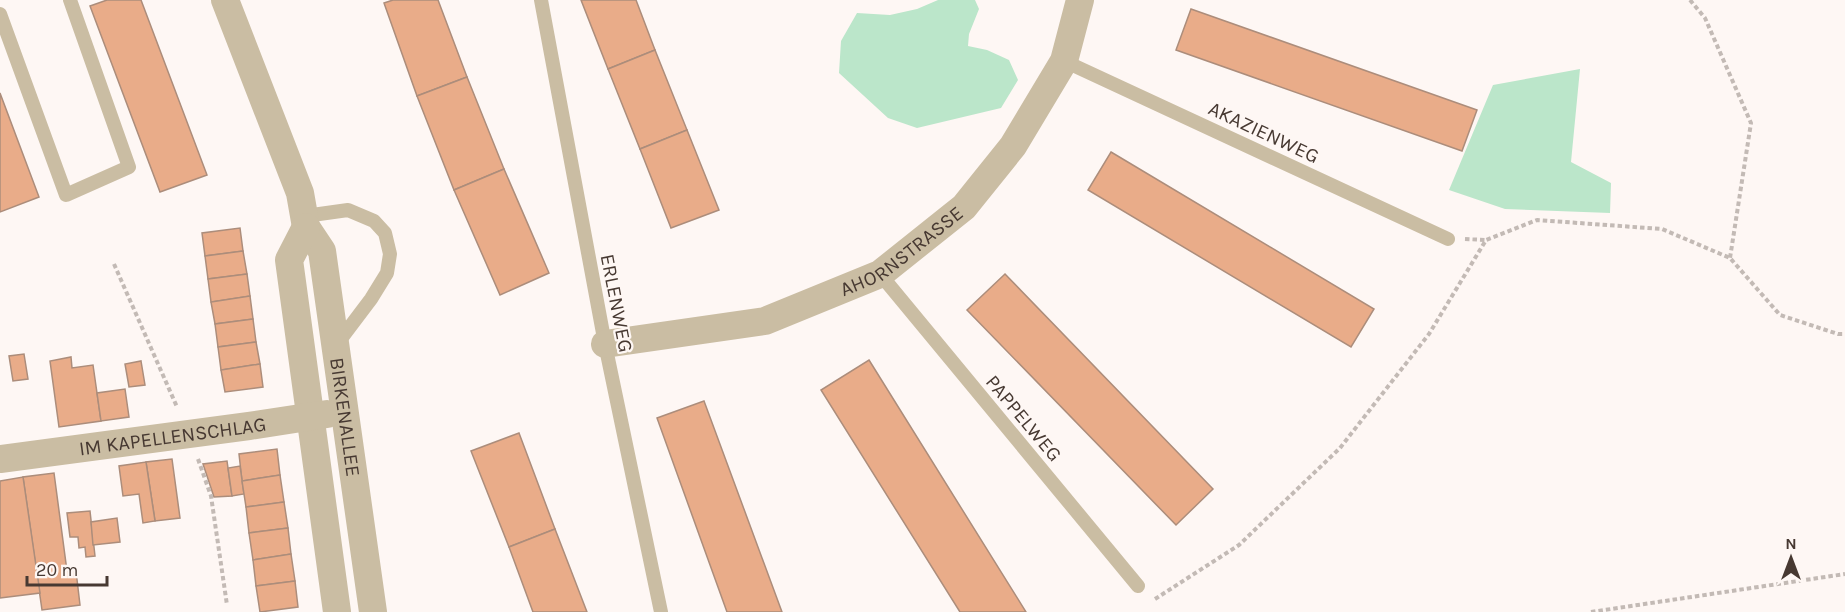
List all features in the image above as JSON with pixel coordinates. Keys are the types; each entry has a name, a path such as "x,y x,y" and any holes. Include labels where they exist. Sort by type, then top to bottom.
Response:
{"street":[{"name":"BIRKENALLEE","path":"225,0 300,193 305,222 322,251 373,612"},
{"name":"AHORNSTRASSE","path":"605,344 765,321 880,274 964,207 1013,146 1064,61 1080,0"},
{"name":"BIRKENALLEE","path":"305,222 289,260 337,612"},
{"name":"IM KAPELLENSCHLAG","path":"0,459 344,412"}],"lane":[{"path":"0,14 66,195 129,167 70,0"},
{"name":"ERLENWEG","path":"541,0 605,344 661,612"},
{"name":"AKAZIENWEG","path":"1064,61 1448,239"},
{"path":"305,222 348,210 374,221 385,233 390,254 387,273 336,346"},
{"name":"PAPPELWEG","path":"880,274 1138,586"}],"path":[{"path":"1690,0 1705,18 1751,123 1730,258"},
{"path":"1138,586 1151,602 1239,545 1340,448 1429,334 1486,240 1537,220 1662,229 1730,258 1780,315 1838,334 1845,334"},
{"path":"114,264 189,434 211,496 227,604"},
{"path":"1591,612 1845,574"}],"green space":[{"path":"938,0 975,0 979,9 969,34 968,46 987,50 1009,60 1018,80 1001,108 917,128 888,118 839,73 841,41 857,13 890,15 917,9"},
{"path":"1580,69 1571,162 1611,183 1610,213 1505,209 1449,190 1493,85"}],"building":[{"path":"107,0 141,0 207,175 160,192 90,6"},
{"path":"393,0 438,0 467,77 417,96 384,3"},
{"path":"581,0 636,0 655,50 608,69"},
{"path":"1191,9 1477,110 1462,151 1176,50"},
{"path":"655,50 687,130 640,149 608,69"},
{"path":"467,77 504,169 454,190 417,96"},
{"path":"0,93 39,197 0,212"},
{"path":"687,130 719,210 671,228 640,149"},
{"path":"1111,152 1374,309 1351,347 1088,190"},
{"path":"504,169 549,273 500,295 454,190"},
{"path":"240,228 243,251 205,256 202,233"},
{"path":"243,251 247,274 208,279 205,256"},
{"path":"247,274 250,296 211,302 208,279"},
{"path":"1005,274 1213,489 1176,525 967,310"},
{"path":"250,296 253,319 215,324 211,302"},
{"path":"253,319 256,342 218,347 215,324"},
{"path":"256,342 260,364 221,370 218,347"},
{"path":"24,354 28,379 13,381 9,356"},
{"path":"71,357 72,368 93,365 101,421 59,427 50,361"},
{"path":"869,360 1026,612 960,612 821,390"},
{"path":"141,361 145,385 129,387 125,364"},
{"path":"260,364 263,387 225,392 221,370"},
{"path":"125,389 129,417 101,421 97,393"},
{"path":"704,401 782,612 727,612 657,418"},
{"path":"519,433 555,529 509,547 471,451"},
{"path":"277,449 280,475 242,481 239,454"},
{"path":"172,459 180,518 155,521 146,462"},
{"path":"227,461 232,496 214,497 203,464"},
{"path":"146,462 155,521 143,523 139,494 123,496 119,466"},
{"path":"240,466 244,494 232,496 228,468"},
{"path":"54,473 67,571 76,571 80,605 42,610 23,477"},
{"path":"280,475 284,502 246,507 242,481"},
{"path":"23,477 40,593 0,598 0,481"},
{"path":"284,502 288,528 249,533 246,507"},
{"path":"90,511 95,556 86,557 85,547 79,548 78,537 70,537 67,513"},
{"path":"117,518 120,542 93,545 91,522"},
{"path":"288,528 291,554 253,560 249,533"},
{"path":"555,529 587,612 533,612 509,547"},
{"path":"291,554 295,581 256,586 253,560"},
{"path":"295,581 298,607 260,612 256,586"}]}
